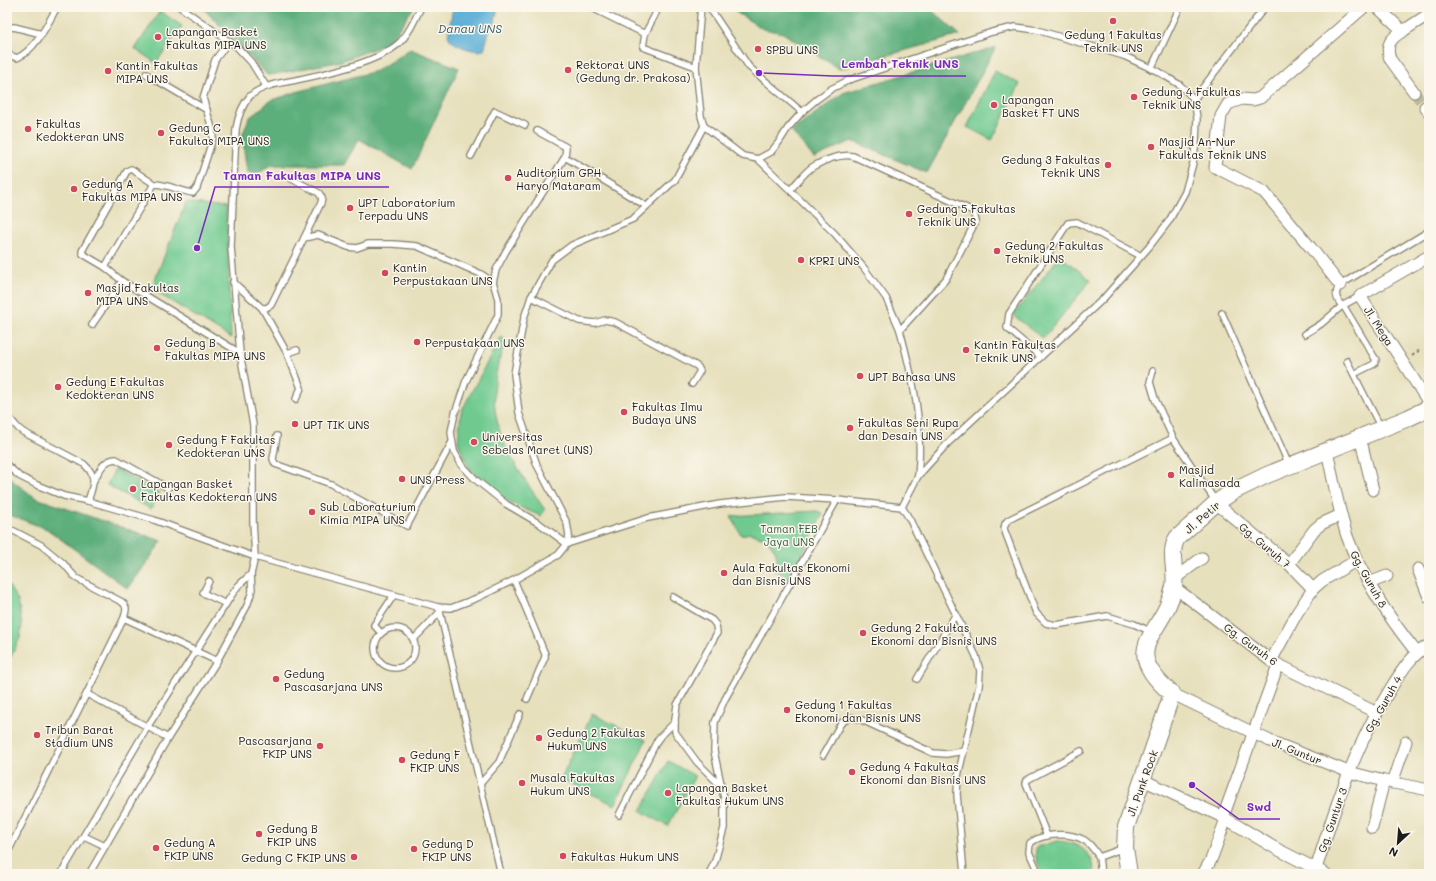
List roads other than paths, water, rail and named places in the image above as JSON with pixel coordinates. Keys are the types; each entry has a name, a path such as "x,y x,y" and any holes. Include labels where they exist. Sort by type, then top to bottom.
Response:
{"main road":[{"name":"Jl. Petir","path":"1171,693 1162,685 1147,665 1145,656 1146,647 1152,633 1165,613 1174,583 1172,558 1174,545 1177,538 1216,503 1250,483 1429,408"},
{"name":"Jl. Punk Rock","path":"1129,874 1125,848 1126,827 1166,715 1171,693"}],"street":[{"path":"1340,285 1264,192 1215,167 1216,154 1221,116 1228,104 1242,99 1253,100 1260,98 1364,7"},
{"path":"1377,7 1403,31"},
{"path":"1414,92 1390,59 1388,49 1394,36 1429,14"},
{"name":"Jl. Mega","path":"1429,256 1360,296 1429,403"},
{"path":"1360,437 1374,490"},
{"name":"Gg. Guruh 8","path":"1327,450 1346,534 1357,560 1369,583 1417,653"},
{"name":"Gg. Guruh 7","path":"1216,503 1289,564 1313,589"},
{"path":"1289,564 1314,530 1321,524 1341,515"},
{"path":"1174,583 1202,558"},
{"path":"1203,874 1211,860 1275,663 1298,613 1313,589 1322,581 1357,560"},
{"path":"1418,569 1429,597"},
{"path":"1369,583 1387,576"},
{"name":"Gg. Guruh 6","path":"1174,583 1275,663 1376,713"},
{"name":"Gg. Guruh 4","path":"1349,772 1376,713 1400,673 1417,653 1429,646"},
{"name":"Jl. Guntur","path":"1171,693 1270,741 1349,772 1429,790"},
{"path":"1372,828 1388,782 1406,742"},
{"name":"Gg. Guntur 3","path":"1321,872 1336,807 1349,772"},
{"path":"1144,780 1224,818 1321,872"}],"lane":[{"path":"7,54 17,58 22,56 42,34 57,7"},
{"path":"180,7 237,47 251,62 266,86"},
{"path":"89,874 168,738 217,661 247,606 252,591 251,574 255,557 253,425 240,353 231,248 236,129 240,111 250,96 266,86 365,62 383,54 399,43 411,26 421,7"},
{"path":"590,7 645,34"},
{"path":"659,7 645,34 642,44 644,48 696,67"},
{"path":"701,7 696,67 701,116 704,126 743,156 758,159 835,234 864,268 886,298 900,330 911,373 919,438 918,476"},
{"path":"709,7 749,67 802,112"},
{"path":"1151,69 1180,7"},
{"path":"1194,99 1265,7"},
{"path":"7,28 14,27 42,34"},
{"path":"758,159 770,152 802,112 821,96 849,80 992,32 1015,27 1037,30 1124,56 1180,85 1194,99 1197,118 1193,163 1185,192 1169,221 1104,299 948,443 918,476 902,507"},
{"path":"229,41 215,60 203,98 212,125 213,138 197,188 193,193 154,184 130,169 127,171 82,251 83,254 105,266 122,281 240,353"},
{"path":"146,74 207,110"},
{"path":"471,156 495,111 525,125"},
{"path":"568,544 569,535 567,523 537,465 519,413 514,374 524,318 531,297 552,260 572,245 634,219 675,180 704,126"},
{"path":"537,131 566,147 565,157 506,251 496,270 493,282 498,300 498,315 466,381 455,413 452,432 454,451 461,464 476,480 506,504 540,524 568,544"},
{"path":"790,190 814,166 840,156 853,156 973,211 976,221 946,279 900,330"},
{"path":"565,157 646,206"},
{"path":"262,308 266,308 271,305 321,203 322,198 319,193 292,179"},
{"path":"105,266 154,184"},
{"path":"1041,358 1007,328 1009,314 1068,223 1077,222 1141,256"},
{"path":"1354,374 1374,364 1376,360 1336,296 1336,291 1340,285 1429,231"},
{"path":"304,238 318,235 348,247 357,248 368,244 417,246 481,274 493,282"},
{"path":"92,325 122,281"},
{"path":"233,282 262,308 287,352 301,388 296,399"},
{"path":"1305,334 1321,324 1342,306 1360,296"},
{"path":"531,297 579,321 595,323 605,320 615,322 689,361 699,368 699,373 692,384"},
{"path":"1222,313 1289,466"},
{"path":"287,352 297,350"},
{"path":"1347,361 1382,428"},
{"path":"1153,372 1150,382 1155,399 1173,438 1216,503"},
{"path":"7,415 23,432 84,464 90,469 94,480"},
{"path":"277,436 272,459 275,464 331,484 407,526 453,442"},
{"path":"1152,633 1134,624 1107,616 1056,624 1046,623 1036,613 1004,529 1008,520 1173,438"},
{"path":"88,501 94,480 104,463 110,459 116,459 168,488"},
{"path":"7,465 19,476 37,486 64,496 88,501 154,520 255,557 394,595 439,610 463,604 514,580 558,555 568,544 648,518 720,504 786,498 837,500 902,507"},
{"path":"709,874 715,861 724,828 724,798 714,751 715,722 725,699 837,500"},
{"path":"902,507 910,520 976,656 980,671 979,686 958,776 957,794 964,874"},
{"path":"7,529 41,545 63,564 76,578 126,605 124,618 8,852"},
{"path":"61,874 148,726 238,586 251,574"},
{"path":"209,580 204,593 226,604"},
{"path":"514,580 545,654 526,699"},
{"path":"381,633 374,625 394,595"},
{"path":"672,597 712,620 716,625 717,633 678,705 675,722 676,732 697,762 722,786"},
{"path":"414,639 439,610"},
{"path":"439,610 501,874"},
{"path":"917,679 956,614"},
{"path":"124,618 217,661"},
{"path":"390,628 399,628 408,632 414,639 416,648 414,657 408,664 400,668 391,668 383,664 377,657 375,649 376,640 381,633 390,628"},
{"path":"87,694 168,738"},
{"path":"480,784 499,762 520,714"},
{"path":"823,755 841,723 851,717 862,720 933,753 946,754 964,751"},
{"path":"619,815 658,739 675,722"},
{"path":"1047,836 1026,783 1027,780 1081,751"},
{"path":"1039,874 1029,852 1029,845 1032,841 1038,838 1063,835 1079,838 1089,844 1099,857 1100,874"},
{"path":"84,836 105,846"},
{"path":"1099,857 1125,848"}],"water":[{"name":"Danau UNS","path":"453,7 498,7 494,26 490,28 484,50 480,51 469,49 458,45 450,39 448,35"}],"tunnel":[{"path":"1414,92 1425,107"}],"place":[{"name":"Gedung 1 Fakultas Teknik UNS","path":"1113,21"},
{"name":"Lapangan Basket Fakultas MIPA UNS","path":"158,37"},
{"name":"SPBU UNS","path":"758,49"},
{"name":"Rektorat UNS (Gedung dr. Prakosa)","path":"568,70"},
{"name":"Kantin Fakultas MIPA UNS","path":"108,71"},
{"name":"Lembah Teknik UNS","path":"759,73"},
{"name":"Gedung 4 Fakultas Teknik UNS","path":"1134,97"},
{"name":"Lapangan Basket FT UNS","path":"994,105"},
{"name":"Fakultas Kedokteran UNS","path":"28,129"},
{"name":"Gedung C Fakultas MIPA UNS","path":"161,133"},
{"name":"Masjid An-Nur Fakultas Teknik UNS","path":"1151,147"},
{"name":"Gedung 3 Fakultas Teknik UNS","path":"1108,165"},
{"name":"Auditorium GPH Haryo Mataram","path":"508,178"},
{"name":"Gedung A Fakultas MIPA UNS","path":"74,189"},
{"name":"UPT Laboratorium Terpadu UNS","path":"350,208"},
{"name":"Gedung 5 Fakultas Teknik UNS","path":"909,214"},
{"name":"Taman Fakultas MIPA UNS","path":"197,248"},
{"name":"Gedung 2 Fakultas Teknik UNS","path":"997,251"},
{"name":"KPRI UNS","path":"801,260"},
{"name":"Kantin Perpustakaan UNS","path":"385,273"},
{"name":"Masjid Fakultas MIPA UNS","path":"88,293"},
{"name":"Perpustakaan UNS","path":"417,342"},
{"name":"Gedung B Fakultas MIPA UNS","path":"157,348"},
{"name":"Kantin Fakultas Teknik UNS","path":"966,350"},
{"name":"UPT Bahasa UNS","path":"860,376"},
{"name":"Gedung E Fakultas Kedokteran UNS","path":"58,387"},
{"name":"Fakultas Ilmu Budaya UNS","path":"624,412"},
{"name":"UPT TIK UNS","path":"295,424"},
{"name":"Fakultas Seni Rupa dan Desain UNS","path":"850,428"},
{"name":"Universitas Sebelas Maret (UNS)","path":"474,442"},
{"name":"Gedung F Fakultas Kedokteran UNS","path":"169,445"},
{"name":"Masjid Kalimasada","path":"1171,475"},
{"name":"UNS Press","path":"402,479"},
{"name":"Lapangan Basket Fakultas Kedokteran UNS","path":"133,489"},
{"name":"Sub Laboraturium Kimia MIPA UNS","path":"312,512"},
{"name":"Aula Fakultas Ekonomi dan Bisnis UNS","path":"724,573"},
{"name":"Gedung 2 Fakultas Ekonomi dan Bisnis UNS","path":"863,633"},
{"name":"Gedung Pascasarjana UNS","path":"276,679"},
{"name":"Gedung 1 Fakultas Ekonomi dan Bisnis UNS","path":"787,710"},
{"name":"Tribun Barat Stadium UNS","path":"37,735"},
{"name":"Gedung 2 Fakultas Hukum UNS","path":"539,738"},
{"name":"Pascasarjana FKIP UNS","path":"320,746"},
{"name":"Gedung F FKIP UNS","path":"402,760"},
{"name":"Gedung 4 Fakultas Ekonomi dan Bisnis UNS","path":"852,772"},
{"name":"Musala Fakultas Hukum UNS","path":"522,783"},
{"name":"Swd","path":"1192,785"},
{"name":"Lapangan Basket Fakultas Hukum UNS","path":"668,793"},
{"name":"Gedung B FKIP UNS","path":"259,834"},
{"name":"Gedung A FKIP UNS","path":"156,848"},
{"name":"Gedung D FKIP UNS","path":"414,849"},
{"name":"Fakultas Hukum UNS","path":"563,856"},
{"name":"Gedung C FKIP UNS","path":"354,857"}],"park label":[{"name":"Taman FEB Jaya UNS","path":"789,534"}]}
